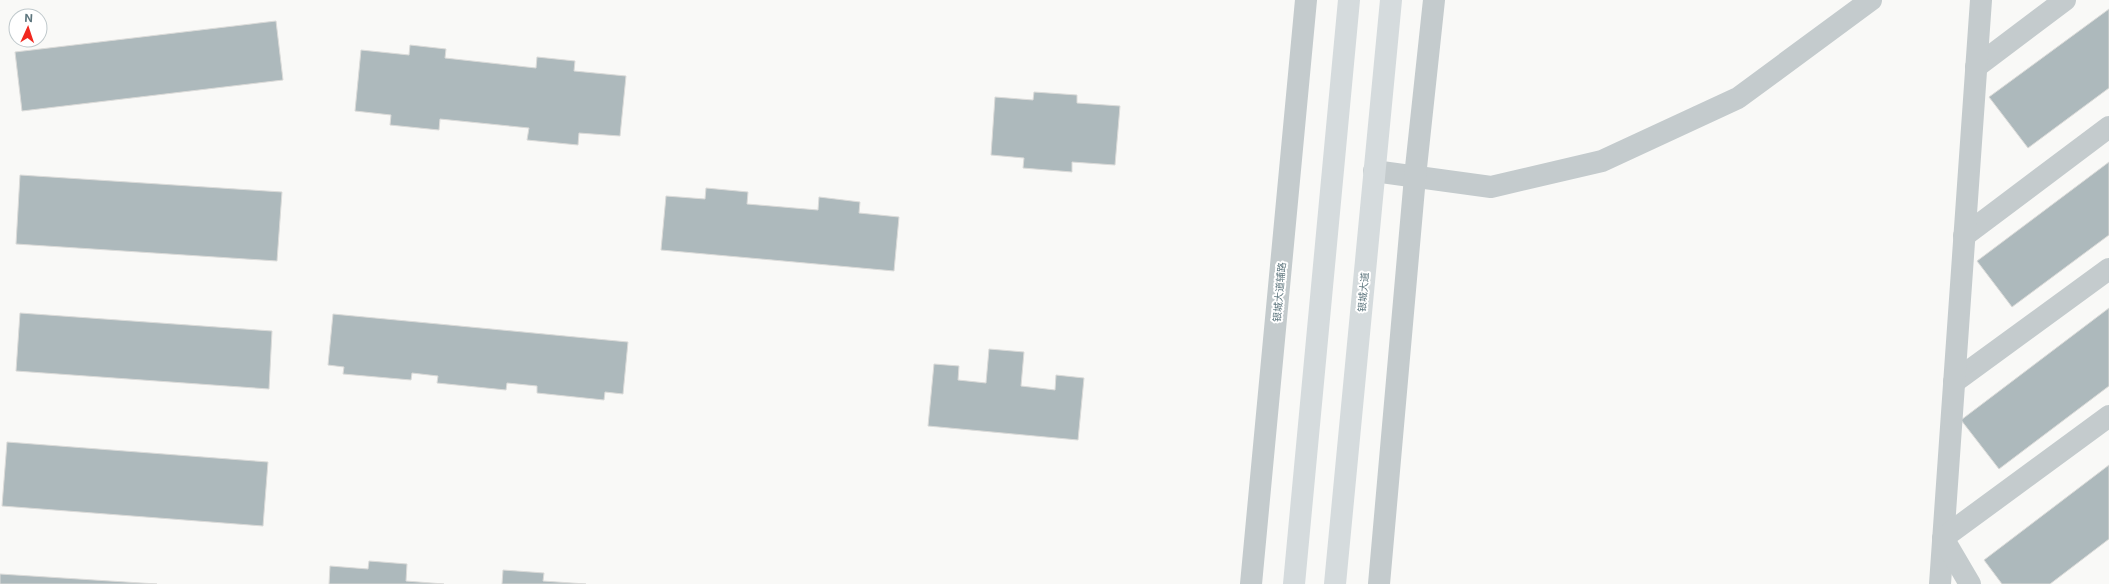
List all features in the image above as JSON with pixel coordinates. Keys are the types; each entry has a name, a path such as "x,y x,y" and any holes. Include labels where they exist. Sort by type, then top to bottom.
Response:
{"main road":[{"path":"1294,584 1349,0"},
{"name":"银城大道","path":"1335,584 1391,0"}],"street":[{"name":"银城大道辅路","path":"1251,584 1306,0"},
{"path":"1379,584 1415,177 1434,0"},
{"path":"1374,171 1491,186 1602,161 1738,98 1871,0"},
{"path":"1940,584 1981,0"},
{"path":"1976,67 2065,0"},
{"path":"1964,236 2109,127"},
{"path":"1954,382 2109,269"},
{"path":"1943,538 2109,416"},
{"path":"1943,538 1970,584"}],"building":[{"path":"2109,9 2109,88 2028,148 1989,97"},
{"path":"276,21 283,80 22,111 15,52"},
{"path":"410,45 446,49 445,58 536,68 537,57 575,61 574,71 626,76 620,136 579,133 578,145 527,140 529,128 440,119 439,130 390,125 391,115 355,111 361,50 409,55"},
{"path":"1034,92 1077,95 1077,103 1120,106 1115,165 1072,162 1072,172 1023,168 1024,158 991,155 995,97 1033,100"},
{"path":"2109,162 2109,235 2012,307 1977,261"},
{"path":"20,175 282,192 277,261 16,244"},
{"path":"706,188 748,192 747,204 818,210 819,197 860,202 859,213 899,217 894,271 661,250 666,196 705,199"},
{"path":"2109,308 2109,386 1999,469 1961,420"},
{"path":"20,313 272,331 269,389 16,371"},
{"path":"333,314 628,342 623,394 605,392 604,400 537,393 537,386 507,383 506,390 437,383 438,376 412,373 411,380 343,374 344,367 328,365"},
{"path":"989,349 1024,352 1021,386 1055,390 1056,375 1084,378 1078,440 928,426 934,364 959,366 958,380 986,383"},
{"path":"7,442 268,462 263,526 2,506"},
{"path":"2109,465 2109,539 2050,584 2002,584 1984,560"},
{"path":"369,561 407,564 406,581 444,584 329,584 330,566 368,569"},
{"path":"503,570 544,573 543,581 586,584 502,584"},
{"path":"0,574 157,584 0,584"}]}
